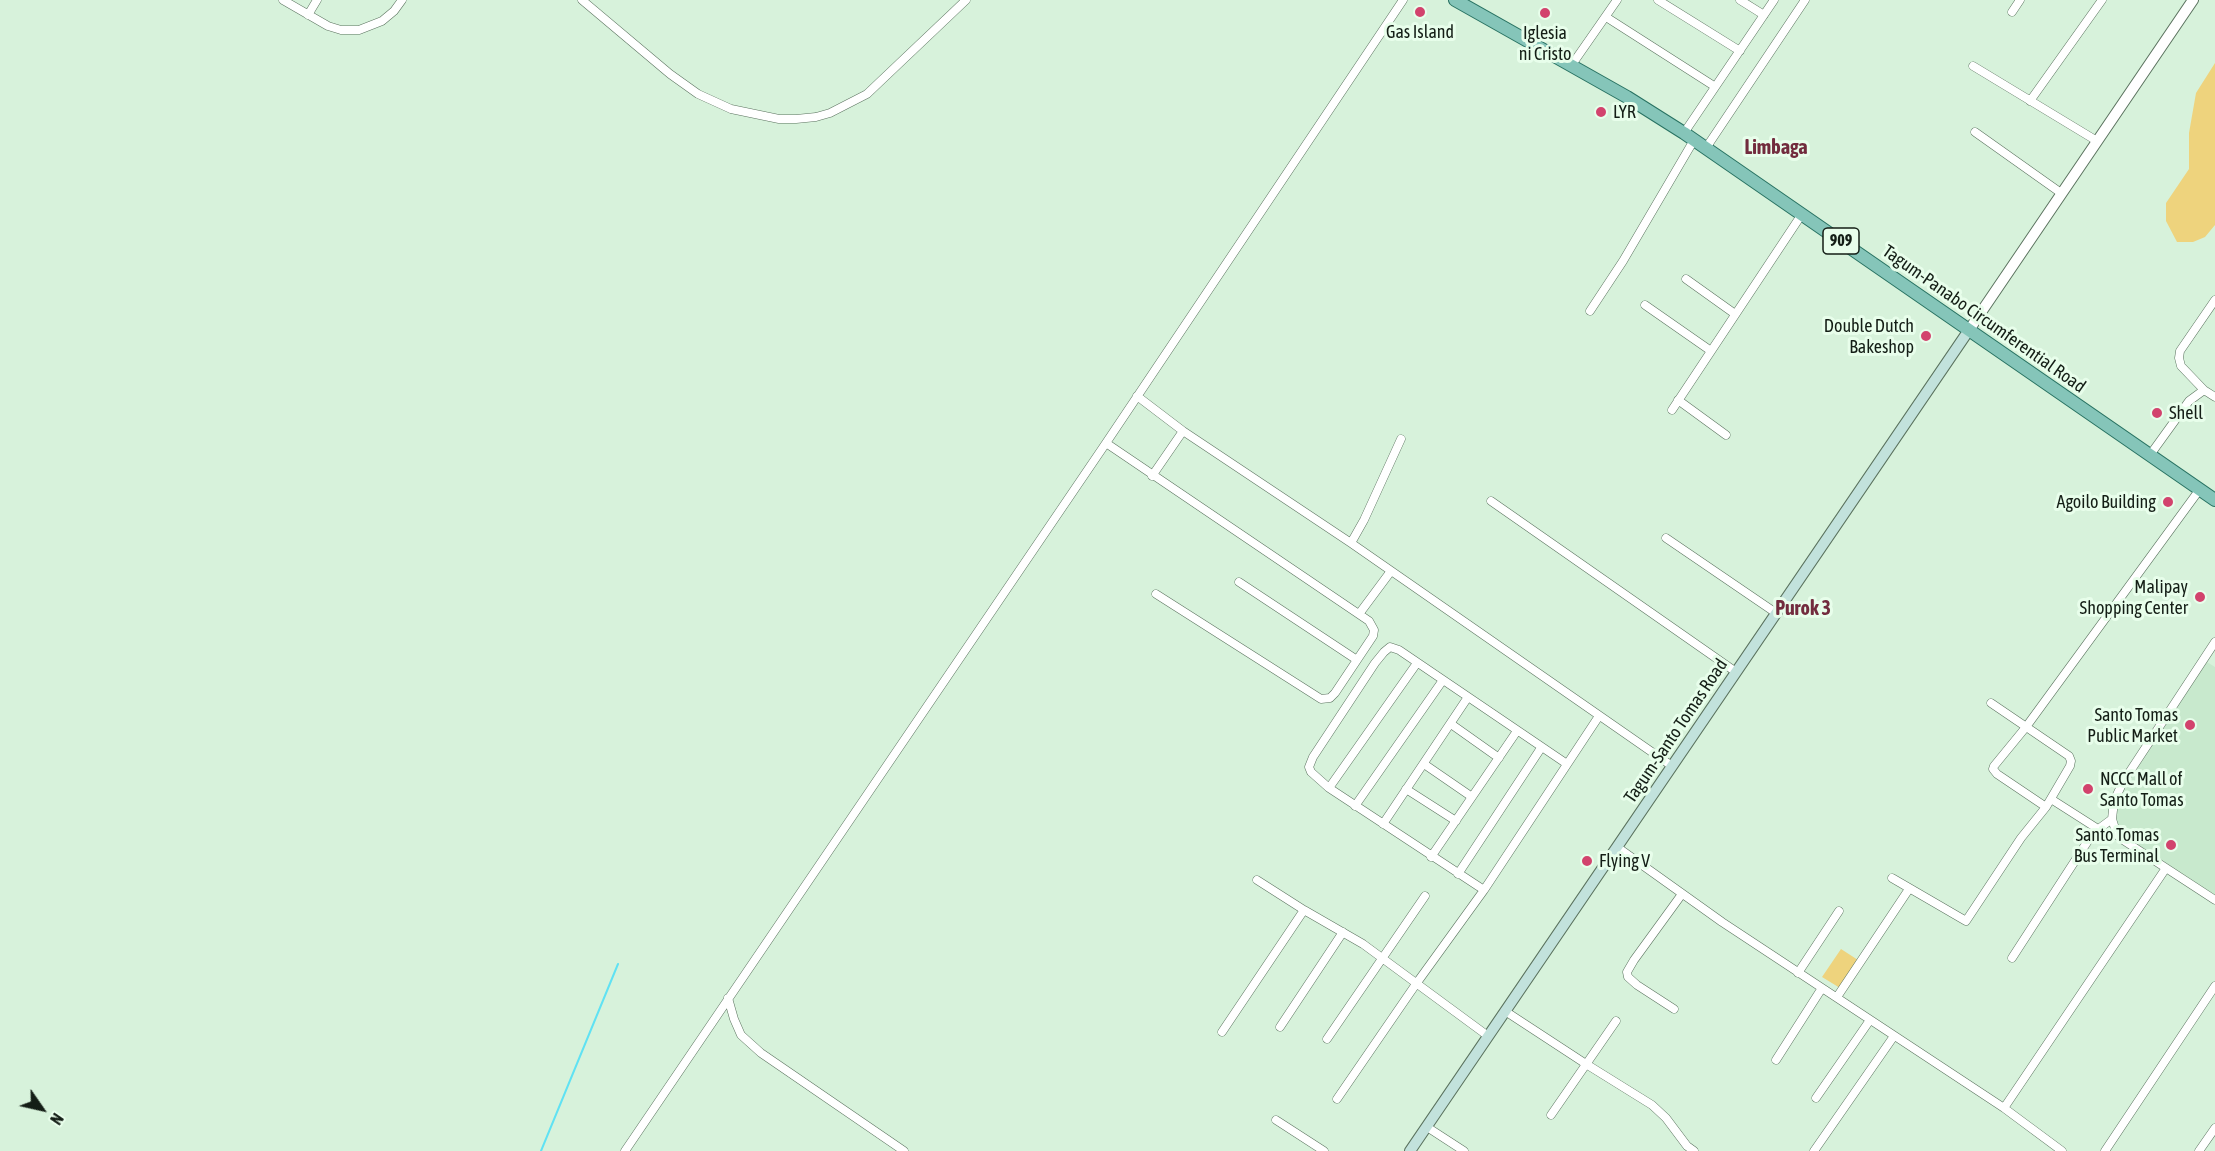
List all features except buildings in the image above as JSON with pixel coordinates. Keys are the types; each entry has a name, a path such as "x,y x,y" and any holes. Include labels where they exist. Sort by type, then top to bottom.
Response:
{"main road":[{"name":"Tagum-Panabo Circumferential Road","path":"1455,0 1627,97 1689,136 2215,500"},
{"name":"Tagum-Santo Tomas Road","path":"1410,1151 1969,330"}],"street":[{"path":"283,0 308,15 341,30 359,30 382,21 402,0"},
{"path":"308,15 317,0"},
{"path":"582,0 670,74 698,94 731,110 779,119 796,119 830,113 867,94 966,0"},
{"path":"625,1151 1106,443 1403,0"},
{"path":"1571,66 1617,0"},
{"path":"1658,0 1740,51"},
{"path":"1740,0 1764,15"},
{"path":"1590,311 1623,261 1714,86 1774,0"},
{"path":"1706,148 1805,0"},
{"path":"2012,12 2020,0"},
{"path":"2030,100 2102,0"},
{"path":"1969,330 2188,2"},
{"path":"1606,16 1714,86"},
{"path":"1972,66 2097,141"},
{"path":"1975,132 2061,193"},
{"path":"1672,410 1802,214"},
{"path":"1686,279 1735,314"},
{"path":"2214,395 2204,390 2181,366 2179,358 2180,351 2215,300"},
{"path":"1645,305 1711,351"},
{"path":"2150,455 2189,401 2204,390"},
{"path":"1137,396 1183,431 1351,543 1672,766"},
{"path":"1678,400 1726,435"},
{"path":"1152,476 1183,431"},
{"path":"1351,543 1401,439"},
{"path":"1106,443 1370,621 1374,630 1373,636 1335,693 1330,698 1321,699 1156,594"},
{"path":"2046,807 1998,774 1994,769 1996,763 2026,727 2200,489"},
{"path":"1491,501 1736,672"},
{"path":"1666,538 1776,613"},
{"path":"1359,614 1391,571"},
{"path":"1239,582 1357,660"},
{"path":"2215,642 2123,782 2114,801 2112,819 2117,835 2123,840 2215,900"},
{"path":"1484,890 1329,789 1311,772 1310,763 1375,663 1390,647 1399,650 1567,764"},
{"path":"2207,654 2215,660"},
{"path":"1329,789 1417,663"},
{"path":"1355,806 1443,680"},
{"path":"1383,824 1468,697"},
{"path":"1892,878 1966,921 2021,838 2046,807 2070,766 2071,758 1990,704"},
{"path":"1337,1099 1484,890 1599,716"},
{"path":"1451,724 1499,758"},
{"path":"1431,857 1517,731"},
{"path":"1458,874 1541,748"},
{"path":"1424,764 1472,797"},
{"path":"1406,789 1456,821"},
{"path":"2051,799 2098,829"},
{"path":"2013,958 2089,839 2112,819"},
{"path":"1617,847 1798,973 2004,1108 2062,1151"},
{"path":"2004,1108 2166,868"},
{"path":"1257,880 1382,958 1488,1036"},
{"path":"1837,997 1909,889"},
{"path":"1674,1009 1638,985 1628,977 1627,972 1682,894"},
{"path":"1328,1039 1425,896"},
{"path":"1222,1032 1304,910"},
{"path":"1798,973 1839,911"},
{"path":"1280,1027 1343,932"},
{"path":"2105,1151 2215,986"},
{"path":"1776,1060 1822,988"},
{"path":"728,998 741,1035 761,1053 904,1151"},
{"path":"1505,1011 1653,1105 1687,1146 1694,1151"},
{"path":"1816,1098 1870,1020"},
{"path":"1551,1116 1616,1022"},
{"path":"1814,1151 1894,1036"},
{"path":"1276,1120 1324,1151"},
{"path":"1427,1126 1464,1151"},
{"path":"2199,1151 2215,1128"}],"shaded area":[{"path":"2215,63 2215,225 2205,237 2193,242 2177,242 2166,221 2166,203 2189,169 2189,133 2196,93"},
{"name":"Santo Tomas Public Market","path":"2207,662 2215,667 2215,895 2125,837 2116,819 2119,802 2128,783"},
{"path":"1841,949 1858,960 1840,988 1822,977"}],"waterway":[{"path":"541,1151 618,964"}],"place":[{"name":"Gas Island","path":"1420,12"},
{"name":"Iglesia ni Cristo","path":"1545,13"},
{"name":"LYR","path":"1601,112"},
{"name":"Double Dutch Bakeshop","path":"1926,336"},
{"name":"Shell","path":"2157,413"},
{"name":"Agoilo Building","path":"2168,502"},
{"name":"Malipay Shopping Center","path":"2200,597"},
{"name":"Santo Tomas Public Market","path":"2190,725"},
{"name":"NCCC Mall of Santo Tomas","path":"2088,789"},
{"name":"Santo Tomas Bus Terminal","path":"2171,845"},
{"name":"Flying V","path":"1587,861"}],"district":[{"name":"Limbaga","path":"1776,148"},
{"name":"Purok 3","path":"1803,609"}]}
